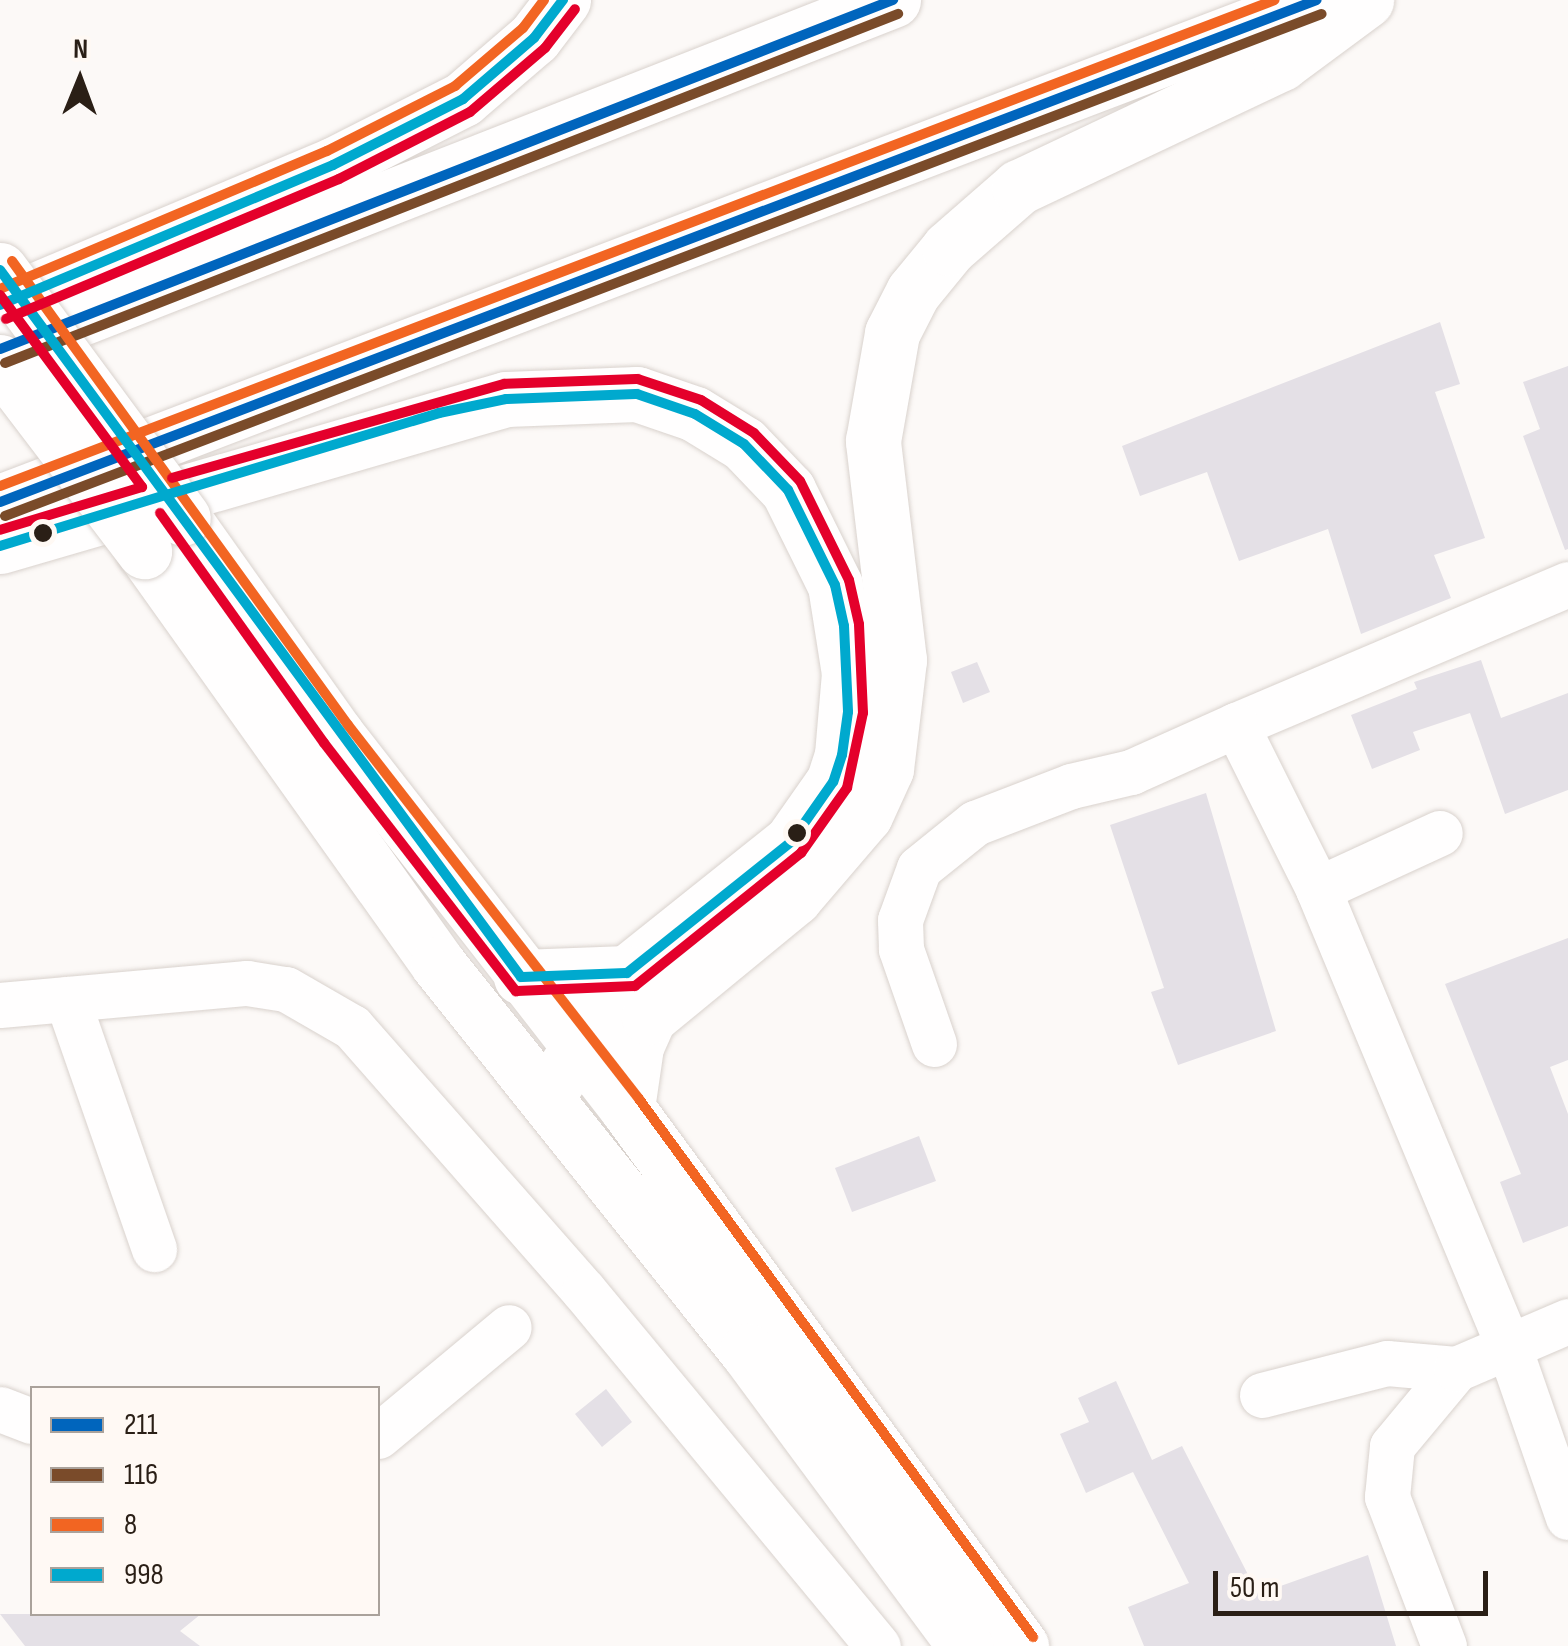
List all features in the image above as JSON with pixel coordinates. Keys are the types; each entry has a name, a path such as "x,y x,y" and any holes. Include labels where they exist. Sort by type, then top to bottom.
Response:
{"main road":[{"path":"0,305 333,165 463,99 534,38 563,0"},
{"path":"0,349 893,0"},
{"path":"0,502 1317,0"},
{"path":"627,1108 636,1046 649,1017 794,898 865,816 886,769 899,660 873,440 892,333 913,292 949,248 1018,186 1281,64 1366,0"},
{"path":"0,270 438,964 747,1351 964,1646"},
{"path":"0,362 164,534 336,734 576,1049 627,1108 1021,1646"},
{"path":"0,546 506,399 637,394 695,414 744,444 788,490 835,585 848,674 842,754 833,782 791,842 627,973 547,1096"},
{"path":"522,977 627,973"}],"street":[{"path":"934,1044 900,948 904,904 918,868 975,824 1071,786 1131,772 1568,584"},
{"path":"1236,726 1318,889 1508,1347 1568,1518"},
{"path":"1318,889 1440,833"},
{"path":"0,1005 247,983 286,989 352,1027 558,1261 873,1644"},
{"path":"67,999 154,1249"},
{"path":"1444,1646 1387,1497 1392,1446 1456,1369 1568,1321"},
{"path":"380,1434 509,1327"},
{"path":"1262,1395 1387,1363 1456,1369"},
{"path":"0,1409 30,1420"}],"building":[{"path":"1440,322 1460,384 1435,392 1485,538 1434,555 1451,598 1361,634 1328,529 1239,561 1207,472 1140,496 1122,446"},
{"path":"1568,366 1565,550 1523,436 1540,429 1523,382"},
{"path":"1481,660 1501,718 1568,693 1568,790 1505,814 1470,713 1413,732 1420,750 1372,769 1351,715 1417,689 1414,682"},
{"path":"977,662 990,692 963,703 951,672"},
{"path":"1206,793 1276,1031 1178,1065 1151,992 1164,988 1110,825"},
{"path":"1568,938 1568,1060 1550,1067 1568,1114 1568,1226 1523,1243 1500,1182 1521,1174 1445,984"},
{"path":"919,1136 936,1181 852,1212 835,1168"},
{"path":"1116,1381 1152,1460 1182,1446 1258,1594 1368,1555 1396,1646 1144,1646 1128,1607 1189,1583 1133,1472 1086,1493 1060,1434 1089,1422 1078,1398"},
{"path":"606,1389 632,1422 602,1447 575,1414"},
{"path":"0,1614 199,1616 180,1631 200,1646 25,1646"}],"transit line":[{"name":"8","path":"0,289 327,151 455,86 523,28 544,0"},
{"name":"998","path":"0,305 333,165 463,99 534,38 563,0"},
{"name":"211","path":"0,349 893,0"},
{"name":"8","path":"0,486 1275,0"},
{"name":"211","path":"0,502 1317,0"},
{"path":"6,319 339,179 470,112 545,48 575,9"},
{"name":"116","path":"5,363 898,14"},
{"name":"116","path":"5,516 1322,14"},
{"name":"8","path":"12,261 348,725 639,1099 1033,1637"},
{"name":"998","path":"0,270 166,495"},
{"path":"0,295 142,487 0,530"},
{"path":"160,513 324,743 516,991 635,986 801,853 847,788 863,713 859,624 849,580 800,481 754,433 701,400 638,379 504,384 172,478"},
{"name":"998","path":"637,394 695,414 744,444 788,490 835,585 844,626 848,712 842,755 833,782 791,842 627,973 521,977 166,495 439,413 506,399 637,394"},
{"name":"998","path":"0,546 166,495"}]}
